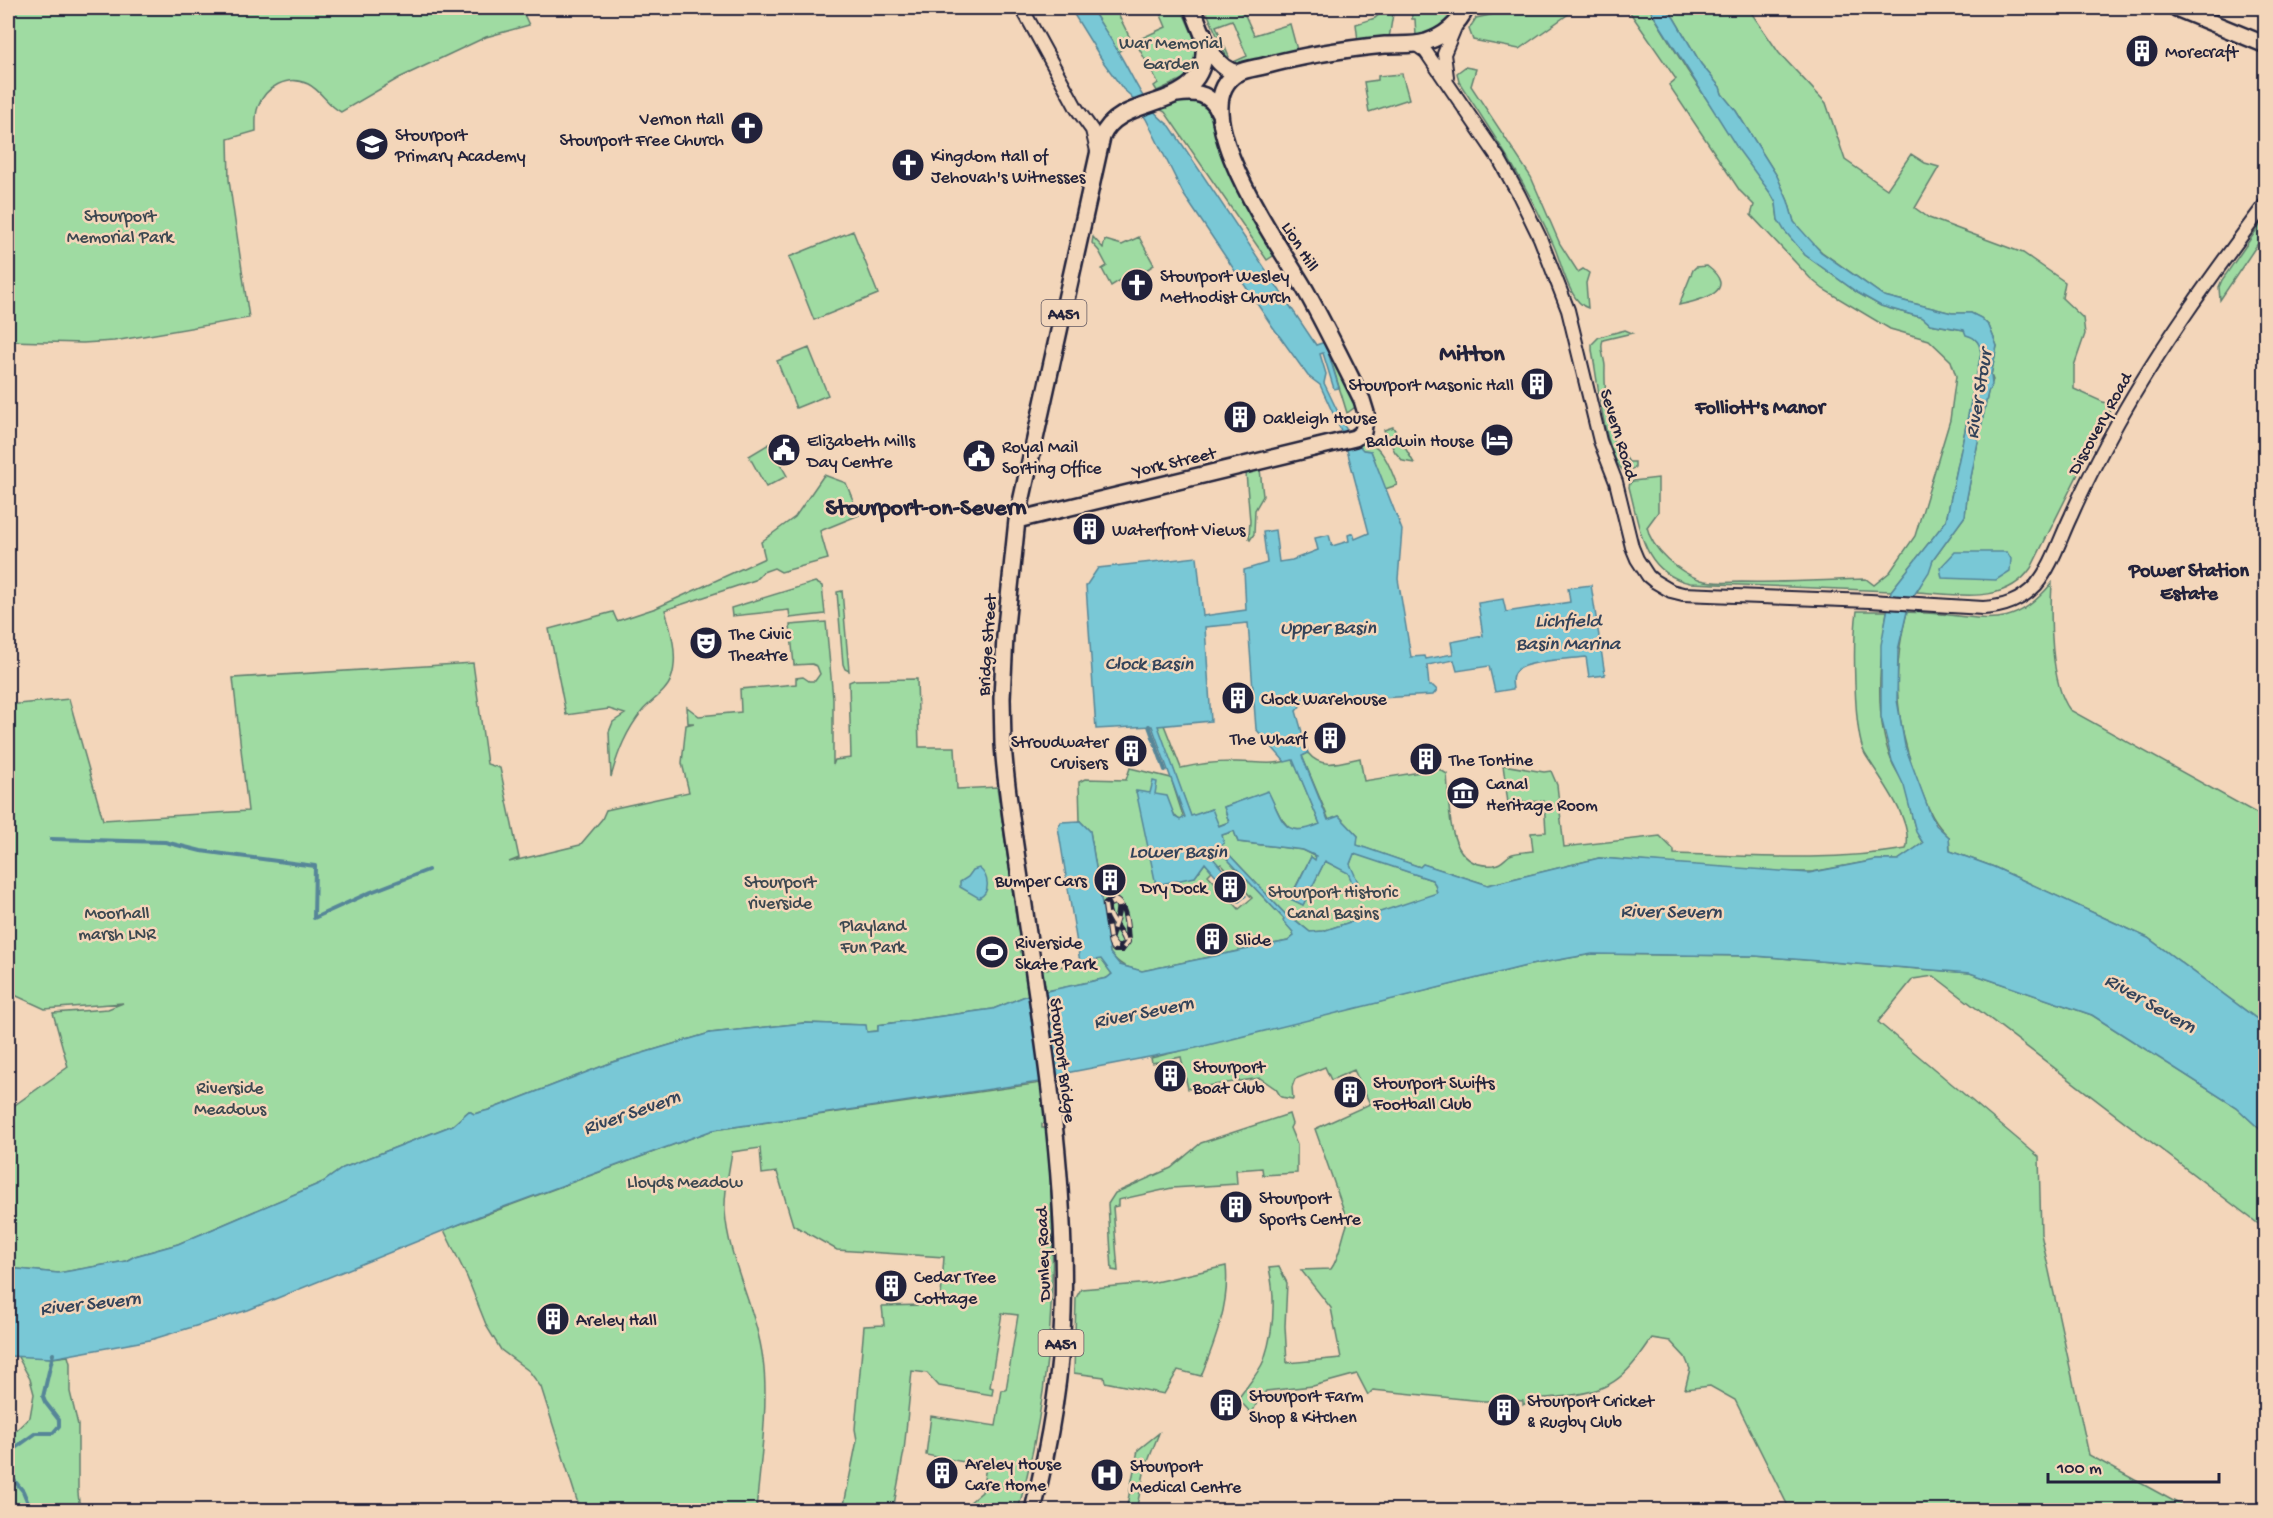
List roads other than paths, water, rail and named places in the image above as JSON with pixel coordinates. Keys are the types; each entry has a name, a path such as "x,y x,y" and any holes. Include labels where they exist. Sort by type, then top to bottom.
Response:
{"main road":[{"path":"1192,8 1221,65 1226,70 1239,73"},
{"path":"1219,112 1224,86 1239,73 1313,54 1415,44 1441,36 1458,22 1466,8"},
{"path":"2176,8 2265,45"},
{"path":"1177,94 1193,82 1204,65 1206,51 1203,33"},
{"path":"1129,113 1177,94 1191,92 1212,100 1219,112"},
{"name":"Lion Hill","path":"1219,112 1233,160 1245,188 1315,307 1362,400 1366,413 1363,432 1348,440"},
{"name":"A451","path":"1017,520 1104,131 1113,122 1129,113"},
{"name":"York Street","path":"1017,520 1348,440"},
{"path":"1020,501 1026,512 1034,515"},
{"name":"Bridge Street","path":"1005,772 1002,722 1003,666 1017,520"},
{"name":"Stourport Bridge","path":"1005,772 1036,990 1058,1173"},
{"name":"Dunley Road","path":"1033,1510 1051,1428 1062,1330 1063,1281 1058,1173"}],"street":[{"path":"1022,8 1095,136 1097,158"},
{"path":"1452,89 1444,61 1446,48 1458,22"},
{"name":"Severn Road","path":"1415,44 1426,52 1452,89 1514,185 1554,273 1572,323 1598,435 1618,490 1632,547 1648,576 1671,591 1695,596 1941,605"},
{"path":"1087,125 1129,113"},
{"name":"Discovery Road","path":"1941,605 1999,607 2027,593 2042,576 2085,483 2136,392 2179,323 2265,203"}],"water":[{"path":"1070,8 1091,8 1153,111 1170,126 1316,345 1325,342 1339,388 1334,389 1323,353 1320,354 1326,374 1324,383 1348,433 1363,450 1371,451 1402,530 1398,579 1411,657 1425,656 1426,659 1453,654 1451,642 1483,636 1478,603 1503,599 1506,612 1570,602 1568,588 1591,585 1605,675 1589,677 1586,657 1548,661 1520,668 1513,675 1513,689 1495,692 1489,666 1457,671 1454,660 1427,665 1429,686 1437,690 1433,695 1307,702 1301,705 1296,711 1308,753 1302,756 1328,820 1339,816 1358,836 1357,845 1420,867 1423,864 1488,885 1599,858 1809,873 1876,860 1898,860 1923,843 1916,832 1904,786 1892,761 1881,717 1881,645 1891,591 1946,521 1981,354 1980,347 1975,339 1966,335 1964,330 1930,324 1923,318 1881,306 1858,293 1805,255 1784,230 1778,220 1776,203 1771,194 1738,149 1649,8 1665,8 1674,18 1701,64 1736,111 1777,176 1794,222 1821,252 1884,296 1952,313 1971,313 1981,318 1989,326 1997,346 1991,375 1992,385 1988,392 1965,516 1933,560 1929,572 1909,603 1898,650 1897,700 1905,746 1936,825 1949,837 1950,851 1994,867 2148,938 2265,1025 2265,1134 2236,1107 2092,1015 1970,973 1755,956 1592,954 1530,965 1196,1048 1066,1073 1046,1081 713,1130 482,1215 248,1310 150,1340 52,1358 8,1356 8,1268 58,1273 126,1261 135,1256 178,1244 323,1182 343,1168 453,1125 469,1111 474,1114 489,1110 613,1062 710,1033 804,1023 866,1025 867,1032 878,1031 878,1025 993,1009 1028,995 1107,978 1112,974 1101,959 1080,962 1058,827 1061,822 1080,821 1090,831 1110,953 1120,965 1142,971 1288,941 1294,936 1283,921 1284,919 1218,849 1211,856 1246,896 1239,902 1205,863 1195,877 1156,885 1136,791 1150,793 1153,781 1157,782 1155,794 1167,796 1175,817 1180,820 1185,817 1152,726 1096,729 1086,586 1098,568 1197,557 1203,616 1246,610 1244,570 1267,563 1263,532 1275,530 1279,562 1292,560 1318,550 1315,538 1329,535 1332,546 1349,541 1348,535 1353,533 1355,539 1369,533 1343,435 1320,385 1308,376 1270,323 1184,195 1146,119 1131,96 1104,63","holes":["1248,623 1256,729 1285,762 1293,760 1320,824 1308,828 1298,830 1286,825 1268,791 1224,807 1229,822 1219,826 1212,809 1191,816 1158,726 1211,721 1205,627","1234,831 1238,842 1303,850 1316,856 1315,860 1311,857 1290,899 1303,905 1325,861 1348,873 1360,900 1365,898 1350,864 1354,854 1432,880 1437,893 1323,931 1310,932 1287,916 1221,846 1224,843 1222,835"]},
{"path":"1955,552 2007,552 2011,559 2010,571 1996,580 1942,578 1940,568"},
{"path":"979,868 987,879 987,888 979,898 960,887 960,882 973,870"}],"waterway":[{"path":"1149,726 1165,770"},
{"path":"51,839 165,842 201,851 315,866 314,918 371,892 428,870"},
{"path":"8,1453 36,1433 53,1433 59,1426 59,1420 43,1397 53,1354"},
{"path":"8,1473 35,1510"}],"railway":[{"path":"1110,939 1105,905 1110,899 1116,900 1123,909 1128,942 1122,950 1115,950 1112,947 1110,939 1115,925 1116,921 1117,917 1118,909 1118,905 1114,902 1108,905 1109,915 1115,924 1118,929 1121,933 1125,943 1121,947 1116,947 1110,939"}],"place":[{"name":"Morecraft","path":"2142,51"},
{"name":"Vernon Hall Stourport Free Church","path":"747,128"},
{"name":"Stourport Primary Academy","path":"372,144"},
{"name":"Kingdom Hall of Jehovah's Witnesses","path":"908,165"},
{"name":"Stourport Wesley Methodist Church","path":"1137,285"},
{"name":"Stourport Masonic Hall","path":"1537,384"},
{"name":"Oakleigh House","path":"1240,417"},
{"name":"Baldwin House","path":"1497,440"},
{"name":"Elizabeth Mills Day Centre","path":"784,450"},
{"name":"Royal Mail Sorting Office","path":"979,456"},
{"name":"Waterfront Views","path":"1089,529"},
{"name":"The Civic Theatre","path":"706,643"},
{"name":"Clock Warehouse","path":"1238,698"},
{"name":"The Wharf","path":"1330,738"},
{"name":"Stroudwater Cruisers","path":"1131,751"},
{"name":"The Tontine","path":"1426,759"},
{"name":"Canal Heritage Room","path":"1463,793"},
{"name":"Bumper Cars","path":"1110,880"},
{"name":"Dry Dock","path":"1230,887"},
{"name":"Slide","path":"1212,939"},
{"name":"Riverside Skate Park","path":"992,952"},
{"name":"Stourport Boat Club","path":"1170,1076"},
{"name":"Stourport Swifts Football Club","path":"1350,1092"},
{"name":"Stourport Sports Centre","path":"1236,1207"},
{"name":"Cedar Tree Cottage","path":"891,1286"},
{"name":"Areley Hall","path":"553,1319"},
{"name":"Stourport Farm Shop & Kitchen","path":"1226,1405"},
{"name":"Stourport Cricket & Rugby Club","path":"1504,1410"},
{"name":"Areley House Care Home","path":"942,1473"},
{"name":"Stourport Medical Centre","path":"1107,1475"}],"district":[{"name":"Mitton","path":"1472,352"},
{"name":"Folliott's Manor","path":"1760,406"},
{"name":"Stourport-on-Severn","path":"926,506"},
{"name":"Power Station Estate","path":"2189,580"}],"park label":[{"name":"War Memorial Garden","path":"1171,52"},
{"name":"Stourport Memorial Park","path":"120,225"},
{"name":"Stourport riverside","path":"780,891"},
{"name":"Stourport Historic Canal Basins","path":"1333,901"},
{"name":"Moorhall marsh LNR","path":"117,922"},
{"name":"Playland Fun Park","path":"873,935"},
{"name":"Riverside Meadows","path":"230,1097"},
{"name":"Lloyds Meadow","path":"685,1181"}],"water label":[{"name":"River Stour","path":"1977,394"},
{"name":"Upper Basin","path":"1328,626"},
{"name":"Lichfield Basin Marina","path":"1568,630"},
{"name":"Clock Basin","path":"1149,662"},
{"name":"Lower Basin","path":"1178,850"},
{"name":"River Severn","path":"1671,910"},
{"name":"River Severn","path":"2151,1002"},
{"name":"River Severn","path":"1143,1011"},
{"name":"River Severn","path":"631,1111"},
{"name":"River Severn","path":"90,1302"}]}
